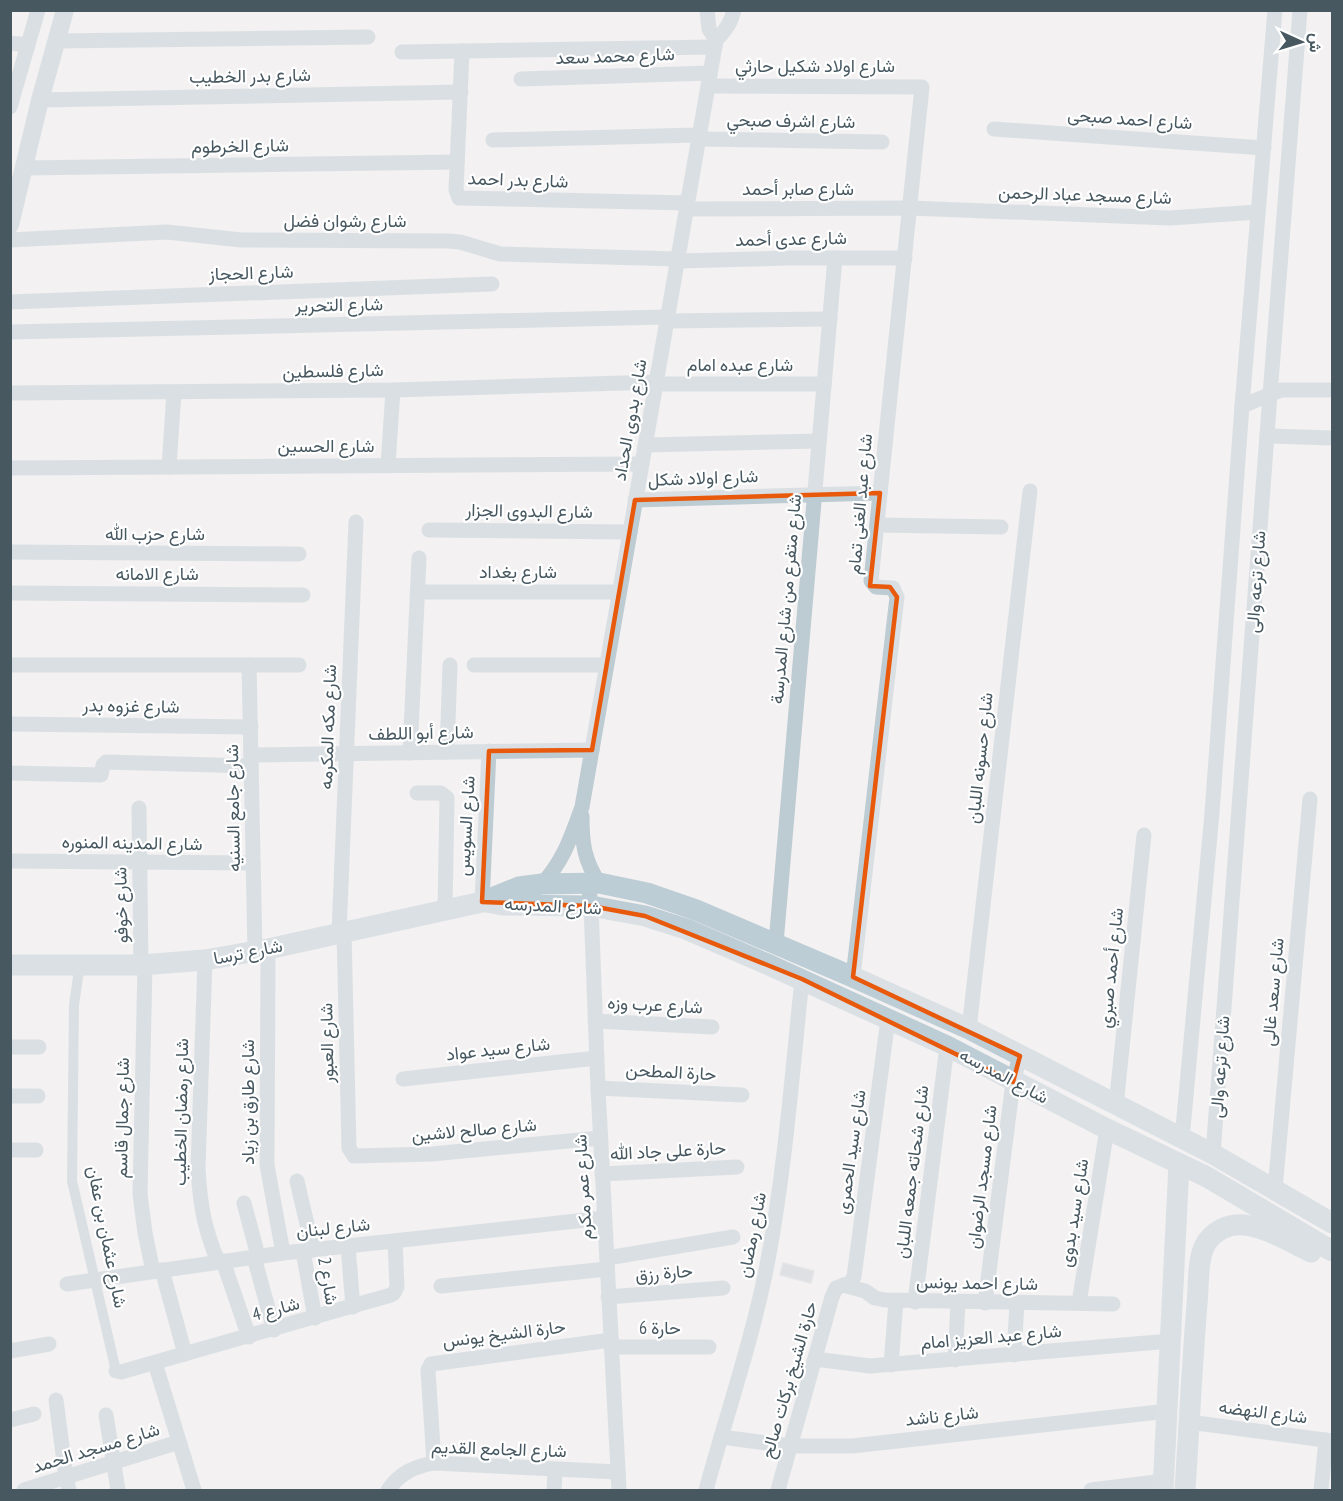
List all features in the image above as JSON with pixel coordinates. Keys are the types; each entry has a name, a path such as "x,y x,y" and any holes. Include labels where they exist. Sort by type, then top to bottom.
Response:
{"main road":[{"name":"شارع المدرسه","path":"482,902 519,887 593,883 647,893 672,901 776,943 969,1029 1213,1154 1332,1220"},
{"name":"شارع المدرسه","path":"482,902 503,905 591,906 666,922 802,980 947,1046 1013,1082 1207,1177 1332,1251"},
{"name":"شارع ترسا","path":"10,965 143,965 205,960 482,902"},
{"path":"1163,1486 1179,1164"},
{"path":"1185,1491 1201,1260 1205,1245 1215,1233 1230,1226 1246,1225 1332,1258"}],"street":[{"path":"10,107 14,78 28,45 38,10"},
{"path":"10,225 40,100 65,10"},
{"path":"707,10 715,43"},
{"path":"715,43 728,26 734,10"},
{"name":"شارع ترعه والى","path":"1182,1139 1212,813 1242,406 1275,10"},
{"name":"شارع ترعه والى","path":"1213,1154 1300,10"},
{"path":"56,41 368,37"},
{"path":"10,43 28,45"},
{"path":"402,52 715,43"},
{"name":"شارع بدوى الحداد","path":"542,884 555,870 565,853 582,807 715,43"},
{"name":"شارع بدر احمد","path":"462,51 456,195 464,200 687,206"},
{"name":"شارع محمد سعد","path":"521,79 709,79"},
{"name":"شارع اولاد شكيل حارثي","path":"709,79 922,87"},
{"name":"شارع عبد الغنى تمام","path":"853,977 897,597 893,588 876,586 871,582 922,87"},
{"name":"شارع بدر الخطيب","path":"40,100 460,92"},
{"name":"شارع احمد صبحى","path":"994,129 1264,148"},
{"name":"شارع اشرف صبحي","path":"493,140 699,137 882,142"},
{"name":"شارع الخرطوم","path":"24,168 457,162"},
{"name":"شارع صابر أحمد","path":"687,206 910,208"},
{"name":"شارع مسجد عباد الرحمن","path":"910,208 1170,218 1258,212"},
{"name":"شارع رشوان فضل","path":"10,240 173,232 241,240 448,241 460,242 500,254 677,260"},
{"path":"1257,233 1282,236"},
{"name":"شارع متفرع من شارع المدرسة","path":"776,943 835,258"},
{"name":"شارع عدى أحمد","path":"677,260 904,258"},
{"name":"شارع الحجاز","path":"10,302 492,284"},
{"name":"شارع التحرير","path":"10,332 667,319 830,319"},
{"name":"شارع عبده امام","path":"656,383 824,384"},
{"name":"شارع فلسطين","path":"10,393 393,390 656,383"},
{"path":"388,465 393,390"},
{"path":"1242,406 1281,390 1332,390"},
{"path":"169,467 174,392"},
{"path":"1267,436 1332,438"},
{"path":"645,445 819,441"},
{"name":"شارع الحسين","path":"10,468 642,464"},
{"name":"شارع حسونه اللبان","path":"969,1029 1030,491"},
{"name":"شارع اولاد شكل","path":"635,500 880,493"},
{"name":"شارع مكه المكرمه","path":"342,932 346,754 356,522"},
{"path":"877,525 1001,527"},
{"name":"شارع البدوى الجزار","path":"429,530 630,532"},
{"name":"شارع حزب الله","path":"10,552 299,554"},
{"path":"410,753 419,558"},
{"name":"شارع بغداد","path":"418,592 619,592"},
{"name":"شارع الامانه","path":"10,593 303,595"},
{"path":"10,665 299,665"},
{"name":"شارع جامع السنيه","path":"249,665 253,863 261,950"},
{"path":"447,752 450,665"},
{"path":"474,665 606,665"},
{"name":"شارع غزوه بدر","path":"10,724 251,727"},
{"name":"شارع أبو اللطف","path":"10,773 101,775 106,762 251,760 346,754 592,750"},
{"name":"شارع السويس","path":"482,902 489,751"},
{"path":"417,793 441,793 447,798 445,910"},
{"name":"شارع سعد غالى","path":"1275,1189 1310,799"},
{"name":"شارع بدوى الحداد","path":"582,807 584,851 593,883"},
{"name":"شارع خوفو","path":"139,808 143,965"},
{"name":"شارع أحمد صبري","path":"1116,1106 1144,835"},
{"name":"شارع المدينه المنوره","path":"10,861 253,863"},
{"name":"شارع عمر مكرم","path":"593,883 591,906 600,1138 619,1491"},
{"name":"شارع العبور","path":"342,932 351,1154"},
{"name":"شارع طارق بن زياد","path":"261,950 267,1165 283,1253"},
{"name":"شارع رمضان الخطيب","path":"205,960 199,1200 206,1232 220,1261 249,1337"},
{"name":"شارع جمال قاسم","path":"143,965 140,1194 145,1233 185,1354"},
{"name":"شارع عثمان بن عفان","path":"82,966 74,1005 71,1173 116,1371"},
{"name":"شارع رمضان","path":"706,1491 756,1312 775,1224 802,980"},
{"name":"شارع سيد الحمرى","path":"843,1285 850,1283 854,1277 888,1019"},
{"name":"شارع عرب وزه","path":"596,1021 712,1027"},
{"name":"شارع شحاته جمعه اللبان","path":"915,1302 947,1046"},
{"path":"10,1047 39,1047"},
{"name":"شارع مسجد الرضوان","path":"985,1303 1013,1082 1020,1056"},
{"name":"شارع سيد عواد","path":"403,1078 597,1058"},
{"name":"حارة المطحن","path":"598,1088 742,1095"},
{"path":"10,1096 38,1096"},
{"name":"شارع سيد بدوى","path":"1079,1304 1107,1129"},
{"name":"شارع صالح لاشين","path":"351,1154 357,1157 432,1154 600,1138"},
{"path":"10,1150 36,1150"},
{"name":"حارة على جاد الله","path":"602,1174 737,1167"},
{"name":"شارع 2","path":"297,1181 308,1250 315,1318"},
{"path":"244,1203 274,1330"},
{"name":"شارع لبنان","path":"67,1284 256,1256 604,1218"},
{"path":"441,1286 607,1264 733,1237"},
{"name":"شارع 4","path":"116,1371 121,1372 274,1330 394,1293 397,1287 395,1241"},
{"path":"348,1246 353,1307"},
{"name":"شارع احمد يونس","path":"843,1285 865,1291 879,1300 1113,1304"},
{"name":"حارة الشيخ بركات صالح","path":"778,1491 832,1296 836,1288 843,1285"},
{"name":"حارة رزق","path":"608,1297 723,1288"},
{"path":"891,1365 896,1301"},
{"path":"955,1360 958,1303"},
{"path":"1014,1355 1017,1303"},
{"name":"شارع عبد العزيز امام","path":"815,1359 870,1366 891,1365 1171,1341"},
{"name":"حارة 6","path":"611,1343 710,1347"},
{"name":"حارة الشيخ يونس","path":"434,1463 428,1370 431,1364 611,1343"},
{"path":"10,1350 49,1344"},
{"path":"155,1363 194,1491"},
{"path":"56,1400 68,1484"},
{"name":"شارع ناشد","path":"721,1437 790,1446 852,1446 1168,1411"},
{"path":"10,1419 34,1414"},
{"path":"106,1415 118,1491"},
{"name":"شارع النهضه","path":"1189,1422 1329,1440"},
{"path":"1321,1491 1329,1440"},
{"name":"شارع مسجد الحمد","path":"24,1491 68,1484 113,1463 179,1442"},
{"name":"شارع الجامع القديم","path":"388,1491 400,1475 416,1466 434,1463 618,1472"},
{"path":"554,1491 555,1470"},
{"path":"1091,1491 1163,1486"}],"highlighted area":[{"path":"880,493 870,586 890,587 897,597 853,977 1020,1056 1013,1082 802,979 645,916 591,906 482,902 489,751 592,750 635,500"}],"building":[{"path":"783,1263 814,1271 811,1283 780,1275"}]}
